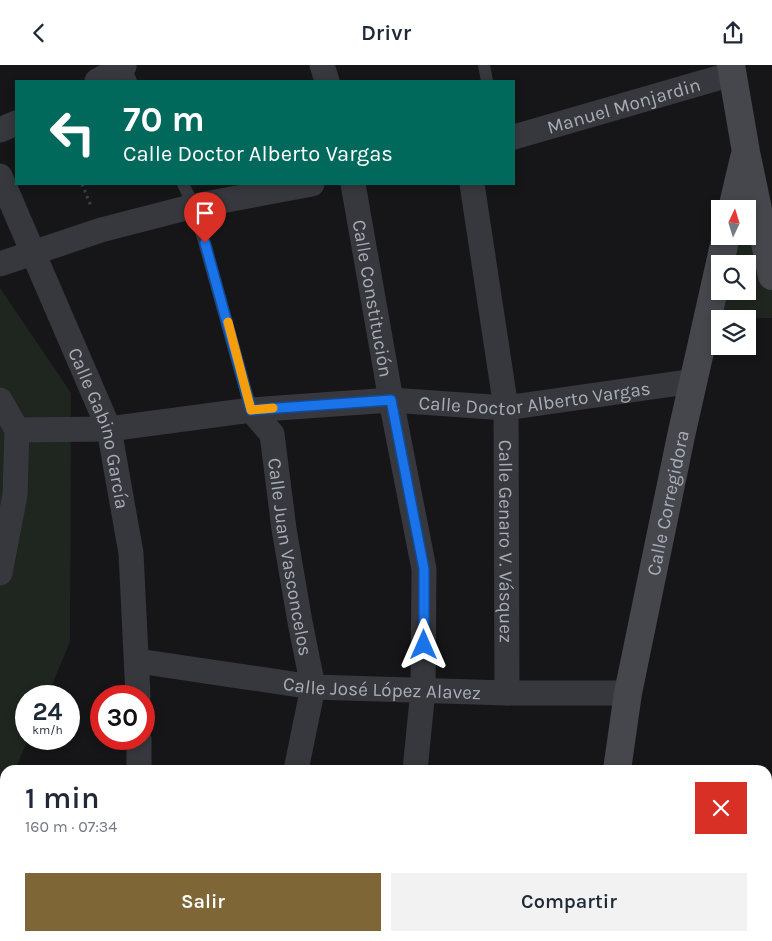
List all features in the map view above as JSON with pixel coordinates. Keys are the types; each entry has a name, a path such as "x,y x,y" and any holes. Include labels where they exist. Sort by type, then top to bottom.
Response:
{"street":[{"path":"322,65 327,80"},
{"path":"731,70 772,276"},
{"name":"Manuel Monjardin","path":"515,137 731,70"},
{"path":"100,80 126,71"},
{"path":"0,130 15,123"},
{"path":"734,200 746,152"},
{"name":"Calle Gabino García","path":"0,175 109,429 131,553 138,685"},
{"path":"0,264 101,230 194,206 307,185"},
{"name":"Calle Constitución","path":"353,185 391,400 424,569 423,691 416,765"},
{"name":"Calle Genaro V. Vásquez","path":"472,185 506,408 507,693"},
{"name":"Calle Corregidora","path":"618,765 628,693 724,245"},
{"name":"Calle Doctor Alberto Vargas","path":"17,430 109,429 251,410 391,400 506,408 694,381"},
{"path":"0,401 17,430 14,495 0,573"},
{"name":"Calle Juan Vasconcelos","path":"251,410 272,435 293,585 313,687 297,765"},
{"name":"Calle José López Alavez","path":"138,661 313,687 507,693 628,693"},
{"path":"139,750 140,765"}],"lane":[{"path":"484,65 487,80"},
{"path":"184,185 194,206 251,410"}],"shaded area":[{"path":"747,130 772,240 772,318 756,318 756,310 711,310 711,319 700,319 711,276 711,300 756,300 756,255 716,255 719,245 756,245 756,200 748,200"},
{"path":"0,288 71,393 70,642 52,685 15,685 15,750 23,750 17,765 0,765"}],"slow traffic":[{"path":"228,322 251,410 273,408"}],"route":[{"path":"205,243 251,410 391,400 424,569 424,645"}]}
